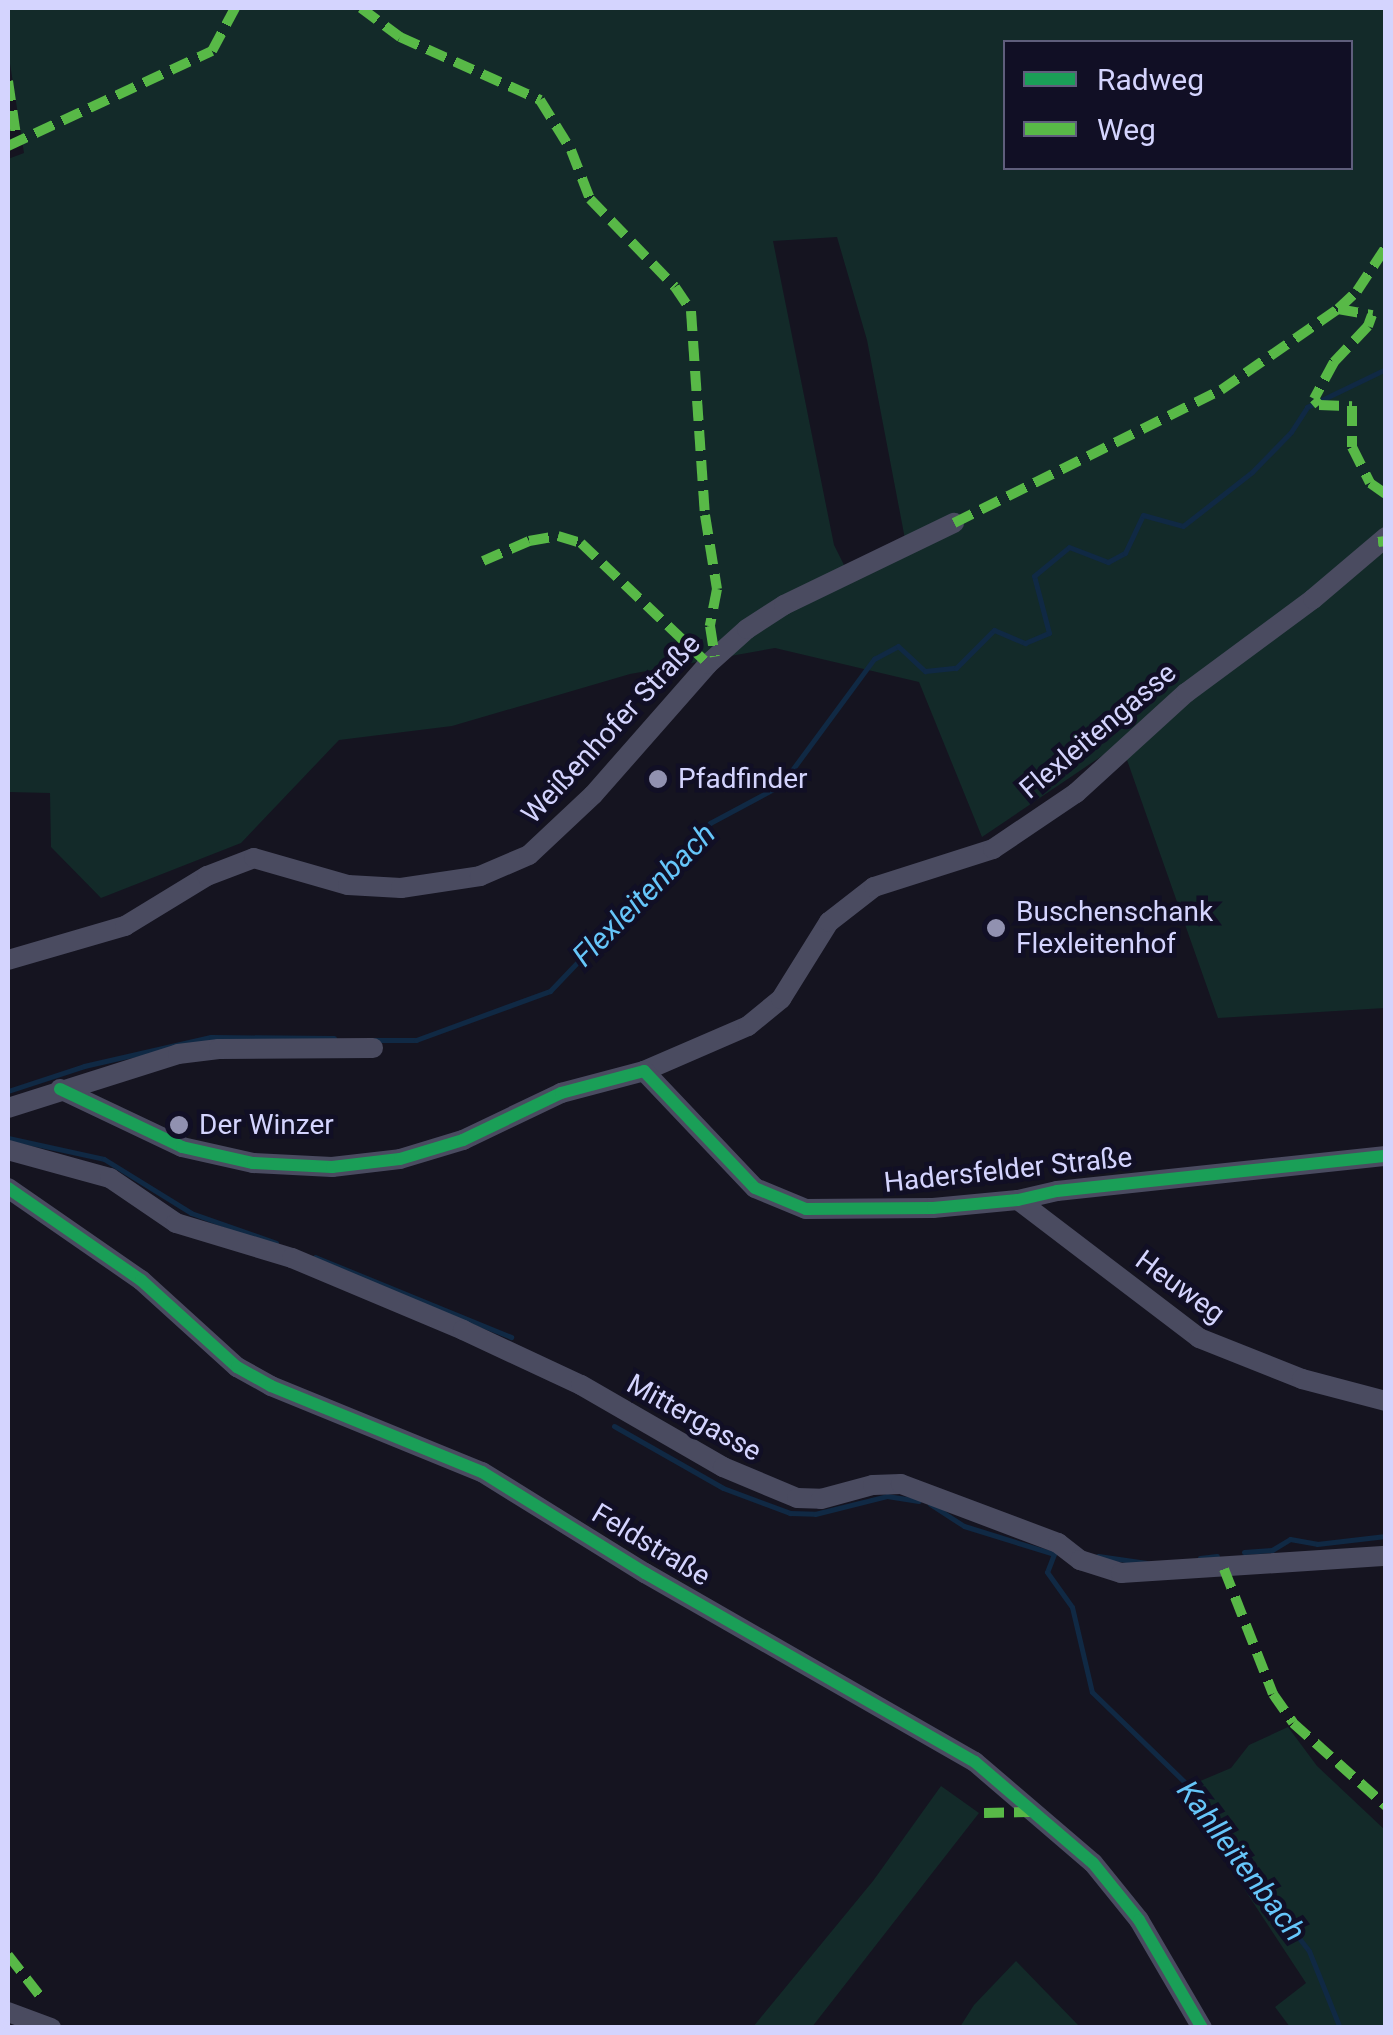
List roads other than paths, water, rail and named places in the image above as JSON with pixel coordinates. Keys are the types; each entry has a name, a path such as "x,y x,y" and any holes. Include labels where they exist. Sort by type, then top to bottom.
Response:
{"street":[{"name":"Weißenhofer Straße","path":"8,960 125,926 207,876 254,858 348,885 401,888 480,876 529,855 593,796 708,664 747,629 784,605 954,523"},
{"name":"Flexleitengasse","path":"644,1071 708,1047 748,1026 781,999 830,922 874,887 993,849 1076,793 1186,693 1312,600 1386,537"},
{"path":"8,1108 60,1089 205,1050 372,1048"},
{"path":"60,1089 182,1148 253,1163 332,1167 400,1159 464,1140 561,1093 644,1071"},
{"name":"Hadersfelder Straße","path":"644,1071 755,1188 806,1209 932,1208 1386,1156"},
{"name":"Mittergasse","path":"8,1150 110,1178 176,1223 292,1258 463,1330 581,1385 723,1468 797,1498 821,1500 873,1485 901,1484 1058,1543 1080,1560 1121,1573 1386,1556"},
{"name":"Feldstraße","path":"8,1188 140,1280 237,1367 271,1386 482,1472 645,1573 975,1762 1093,1864 1139,1920 1202,2028"},
{"name":"Heuweg","path":"1018,1200 1199,1338 1302,1378 1386,1401"},
{"path":"8,2012 51,2028"}],"waterway":[{"name":"Flexleitenbach","path":"375,1040 416,1040 550,991 710,823 781,785 874,659 898,646 925,671 956,668 994,630 1025,643 1049,633 1034,576 1069,547 1108,562 1125,553 1143,515 1183,526 1252,472 1291,432 1307,407 1386,369"},
{"name":"Flexleitenbach","path":"8,1091 84,1066 211,1037 334,1038"},
{"path":"8,1138 104,1159 191,1213 276,1243"},
{"path":"315,1257 511,1337"},
{"name":"Kahlleitenbach","path":"614,1426 723,1488 790,1513 815,1514 887,1496 919,1501"},
{"name":"Kahlleitenbach","path":"930,1504 964,1526 1054,1554 1047,1572 1072,1607 1092,1692 1196,1793 1253,1879 1309,1951 1340,2028"},
{"path":"1244,1552 1272,1550 1290,1539 1317,1544 1386,1536"},
{"path":"1098,1556 1146,1563"},
{"path":"1200,1558 1217,1556"}],"place":[{"name":"Pfadfinder","path":"658,779"},
{"name":"Buschenschank Flexleitenhof","path":"996,928"},
{"name":"Der Winzer","path":"179,1125"}]}
